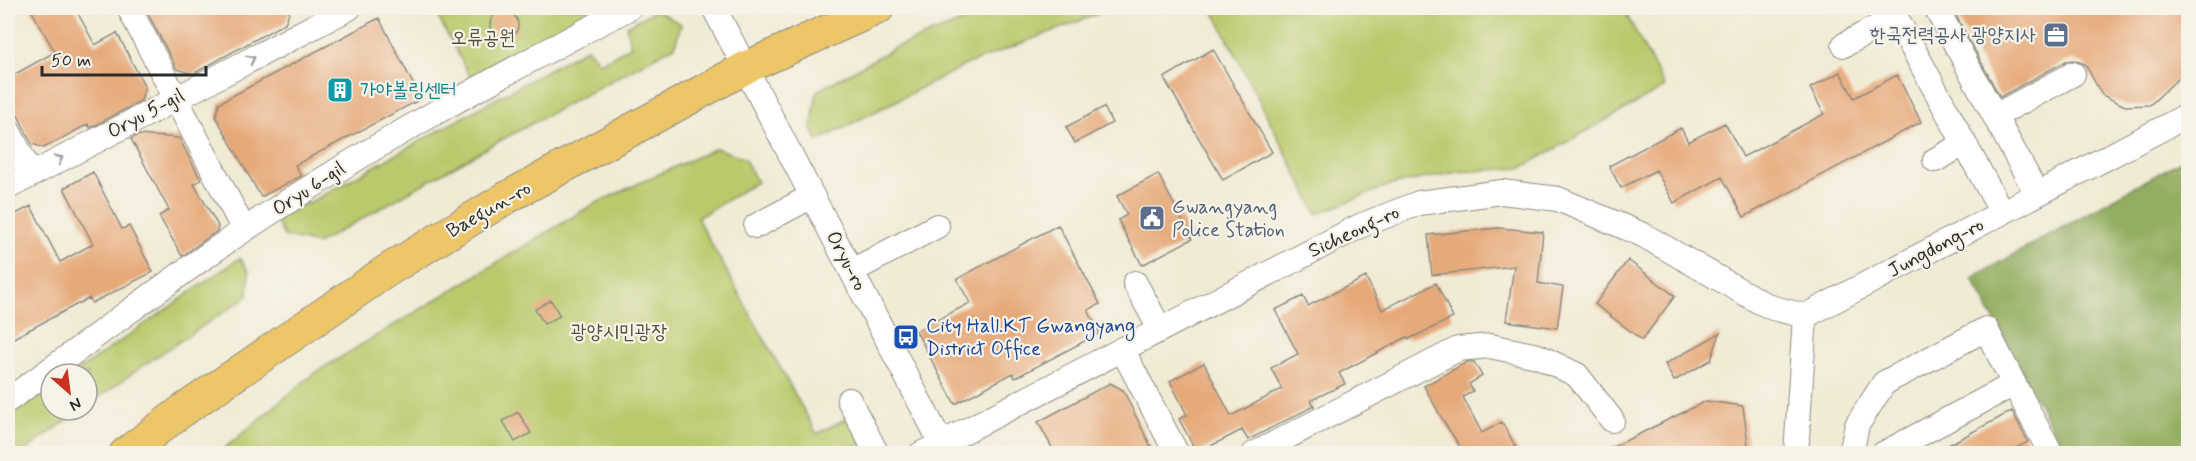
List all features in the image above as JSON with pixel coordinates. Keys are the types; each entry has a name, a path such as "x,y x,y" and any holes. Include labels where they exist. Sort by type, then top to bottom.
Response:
{"main road":[{"name":"Baegun-ro","path":"125,453 182,411 388,270 506,198 746,68 878,8"}],"street":[{"path":"129,8 244,230"},
{"name":"Oryu 5-gil","path":"8,186 176,98 321,14 349,8"},
{"name":"Oryu 6-gil","path":"8,400 244,230 355,159 518,66 630,8"},
{"name":"Oryu-ro","path":"714,8 852,271 936,450"},
{"path":"1936,8 2037,194"},
{"path":"1844,45 1893,13 2002,213"},
{"path":"1995,116 2073,74"},
{"name":"Jungdong-ro","path":"1805,316 2188,114"},
{"path":"8,130 31,174"},
{"path":"1935,160 1964,144"},
{"name":"Sicheong-ro","path":"936,450 1122,349 1360,226 1419,203 1502,192 1558,199 1643,235 1760,302 1773,308 1805,316"},
{"path":"756,226 812,196"},
{"path":"852,271 937,226"},
{"path":"1136,283 1160,329"},
{"path":"1797,453 1805,316"},
{"path":"1851,453 1857,425 1884,383 1986,329 2051,453"},
{"path":"1254,453 1458,349 1490,346 1539,356 1577,375 1612,420"},
{"path":"1122,349 1177,453"},
{"path":"1883,453 2014,384"},
{"path":"849,400 877,453"}],"green space":[{"name":"오류공원","path":"433,8 607,8 471,78"},
{"path":"998,8 1113,8 968,64 818,141 811,128 817,91 894,48"},
{"path":"1212,8 1623,8 1665,87 1521,168 1457,172 1390,185 1317,214"},
{"path":"656,10 681,24 675,46 494,144 317,244 284,236 275,219 318,198 587,48 600,63 631,46 626,26"},
{"name":"광양시민광장","path":"716,148 744,158 757,182 697,218 817,434 849,417 863,443 842,454 218,454 313,374 594,204"},
{"path":"2188,157 2188,453 2065,453 1972,278"},
{"path":"240,258 249,272 248,296 99,397 99,362 90,362"},
{"path":"39,397 39,422 65,422 22,453 8,451 8,417"}],"building":[{"path":"30,8 75,8 95,45 117,33 145,87 141,101 90,128 88,124 44,148 32,144 8,95 8,78 55,52"},
{"path":"145,8 291,8 285,23 193,74 177,69"},
{"name":"한국전력공사 광양지사","path":"1952,8 2188,8 2188,69 2150,105 2125,106 2102,95 2085,64 2074,60 2066,61 2000,97"},
{"path":"504,11 514,15 518,25 514,35 504,39 494,35 490,25 494,15"},
{"name":"가야볼링센터","path":"379,18 421,99 295,165 301,176 261,197 216,117 219,103"},
{"path":"1213,49 1272,152 1223,180 1164,78"},
{"path":"1840,72 1854,98 1897,75 1921,122 1744,217 1722,177 1674,203 1656,170 1621,188 1609,166 1681,128 1688,142 1725,123 1743,157 1824,114 1810,88"},
{"path":"1104,107 1112,123 1075,143 1066,127"},
{"path":"138,135 179,138 201,180 194,184 218,226 217,231 182,256 159,216 169,210 131,139"},
{"path":"93,172 122,229 129,226 153,272 92,303 89,298 8,341 8,218 31,206 60,262 93,244 64,188"},
{"name":"Gwangyang Police Station","path":"1158,174 1192,239 1142,265 1118,220 1127,215 1117,196"},
{"path":"1058,225 1100,304 1088,310 1100,333 1015,378 1013,373 955,404 916,331 970,303 957,279"},
{"path":"1498,228 1543,232 1538,283 1563,287 1557,328 1506,321 1514,266 1432,275 1428,235"},
{"path":"1628,260 1675,296 1642,340 1595,304"},
{"path":"1366,277 1382,310 1436,283 1453,318 1409,339 1407,337 1339,373 1345,384 1311,400 1314,406 1248,440 1242,430 1197,453 1179,419 1187,415 1170,381 1204,363 1231,416 1282,389 1271,368 1298,354 1275,310 1303,296 1308,306"},
{"path":"551,300 560,316 544,324 535,309"},
{"path":"1720,333 1711,360 1674,381 1665,364"},
{"path":"1467,362 1474,362 1482,376 1469,384 1473,391 1463,397 1482,433 1502,422 1519,453 1464,453 1444,422 1424,386"},
{"path":"1110,383 1123,390 1154,453 1055,453 1038,422"},
{"path":"1706,401 1743,406 1749,453 1601,453"},
{"path":"2012,411 2028,442 2006,453 1933,453"},
{"path":"518,412 531,433 515,442 503,421"}],"place":[{"name":"한국전력공사 광양지사","path":"2056,35"},
{"name":"가야볼링센터","path":"340,90"},
{"name":"Gwangyang Police Station","path":"1152,218"},
{"name":"City Hall.KT Gwangyang District Office","path":"906,337"}]}
